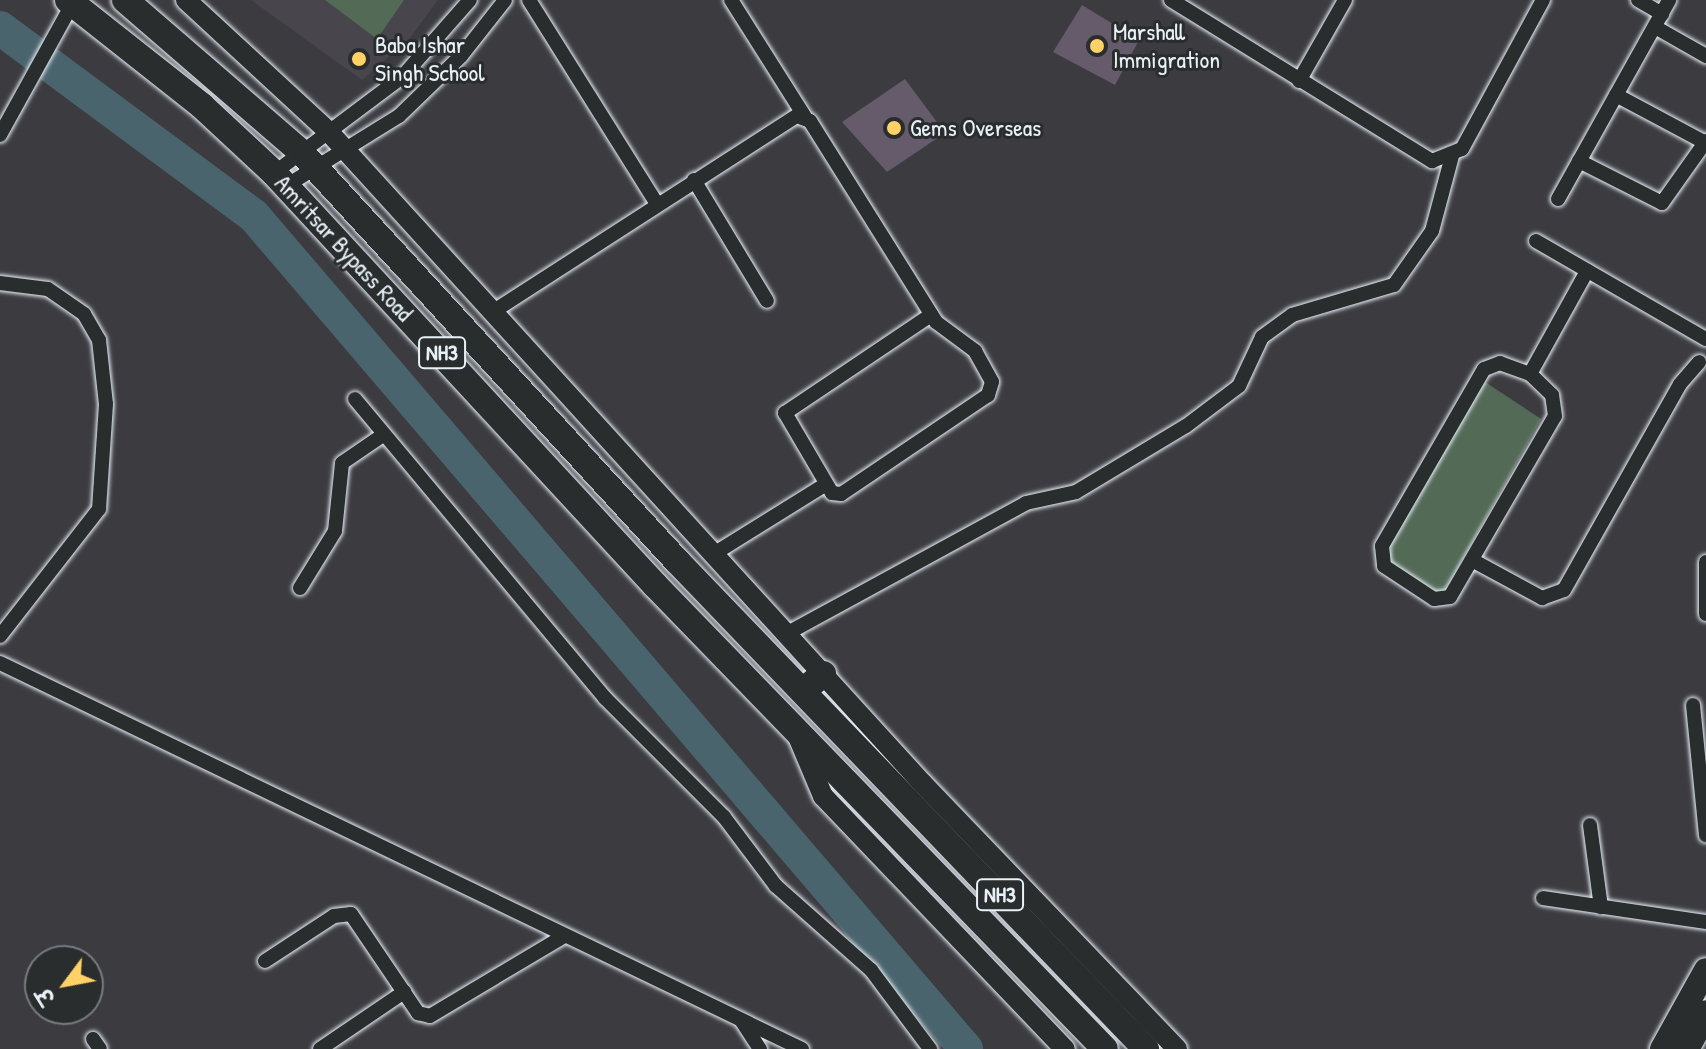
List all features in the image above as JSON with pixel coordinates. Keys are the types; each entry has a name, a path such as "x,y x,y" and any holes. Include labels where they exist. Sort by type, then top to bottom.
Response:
{"highway":[{"name":"Amritsar Bypass Road","path":"125,0 309,162 814,682"},
{"name":"Amritsar Bypass Road","path":"70,2 202,106 280,180 794,729"},
{"name":"NH3","path":"814,682 854,742 1146,1049"},
{"name":"NH3","path":"794,729 1105,1049"},
{"path":"1686,1049 1706,1013"}],"main road":[{"path":"1662,1049 1706,970"}],"street":[{"path":"186,0 328,131 786,634 814,682 1177,1049"},
{"path":"280,180 309,162 328,131 403,76 470,0"},
{"path":"280,180 309,162 348,153 436,83 505,0"},
{"path":"529,0 657,204"},
{"path":"731,0 931,315 975,351 991,378 991,392 841,494 826,484 785,413 931,315"},
{"path":"1171,0 1421,159 1452,156 1462,149 1543,0"},
{"path":"1299,81 1345,0"},
{"path":"1638,0 1662,13 1706,56"},
{"path":"0,135 70,2"},
{"path":"1558,199 1662,13"},
{"path":"1579,161 1656,204 1673,195 1705,142 1616,95"},
{"path":"494,311 783,120 805,117"},
{"path":"786,634 1026,503 1076,492 1186,426 1239,386 1262,337 1292,315 1394,285 1432,231 1452,156"},
{"path":"694,180 767,301"},
{"path":"1536,241 1706,339"},
{"path":"1530,374 1587,271"},
{"path":"0,283 48,289 84,314 99,340 106,404 99,509 0,636"},
{"path":"1472,560 1542,598 1564,590 1680,384 1704,361"},
{"path":"1500,363 1530,374 1552,395 1555,416 1450,597 1440,601 1384,566 1380,551 1484,369 1500,363"},
{"path":"355,399 383,435 513,581 605,698 724,817 776,886 871,970 930,1049"},
{"path":"300,588 335,531 342,463 383,435"},
{"path":"712,555 826,484"},
{"path":"1706,562 1706,614"},
{"path":"0,663 802,1049"},
{"path":"1693,705 1706,835"},
{"path":"794,729 823,796 1065,1049"},
{"path":"1590,825 1601,907"},
{"path":"1543,898 1706,922"},
{"path":"265,961 334,916 351,914 418,1013 436,1015 564,936"},
{"path":"320,1049 404,992"},
{"path":"740,1020 760,1049"}],"shaded area":[{"name":"Baba Ishar Singh School","path":"251,0 438,0 410,38 362,80"}],"green space":[{"path":"325,0 404,0 377,39"},
{"path":"1482,380 1541,419 1439,601 1381,559"}],"building":[{"name":"Marshall Immigration","path":"1082,5 1139,40 1115,85 1053,52"},
{"name":"Gems Overseas","path":"905,79 945,133 887,172 842,122"}],"waterway":[{"path":"0,28 254,216 966,1049"}],"place":[{"name":"Marshall Immigration","path":"1097,46"},
{"name":"Baba Ishar Singh School","path":"359,59"},
{"name":"Gems Overseas","path":"894,128"}]}
